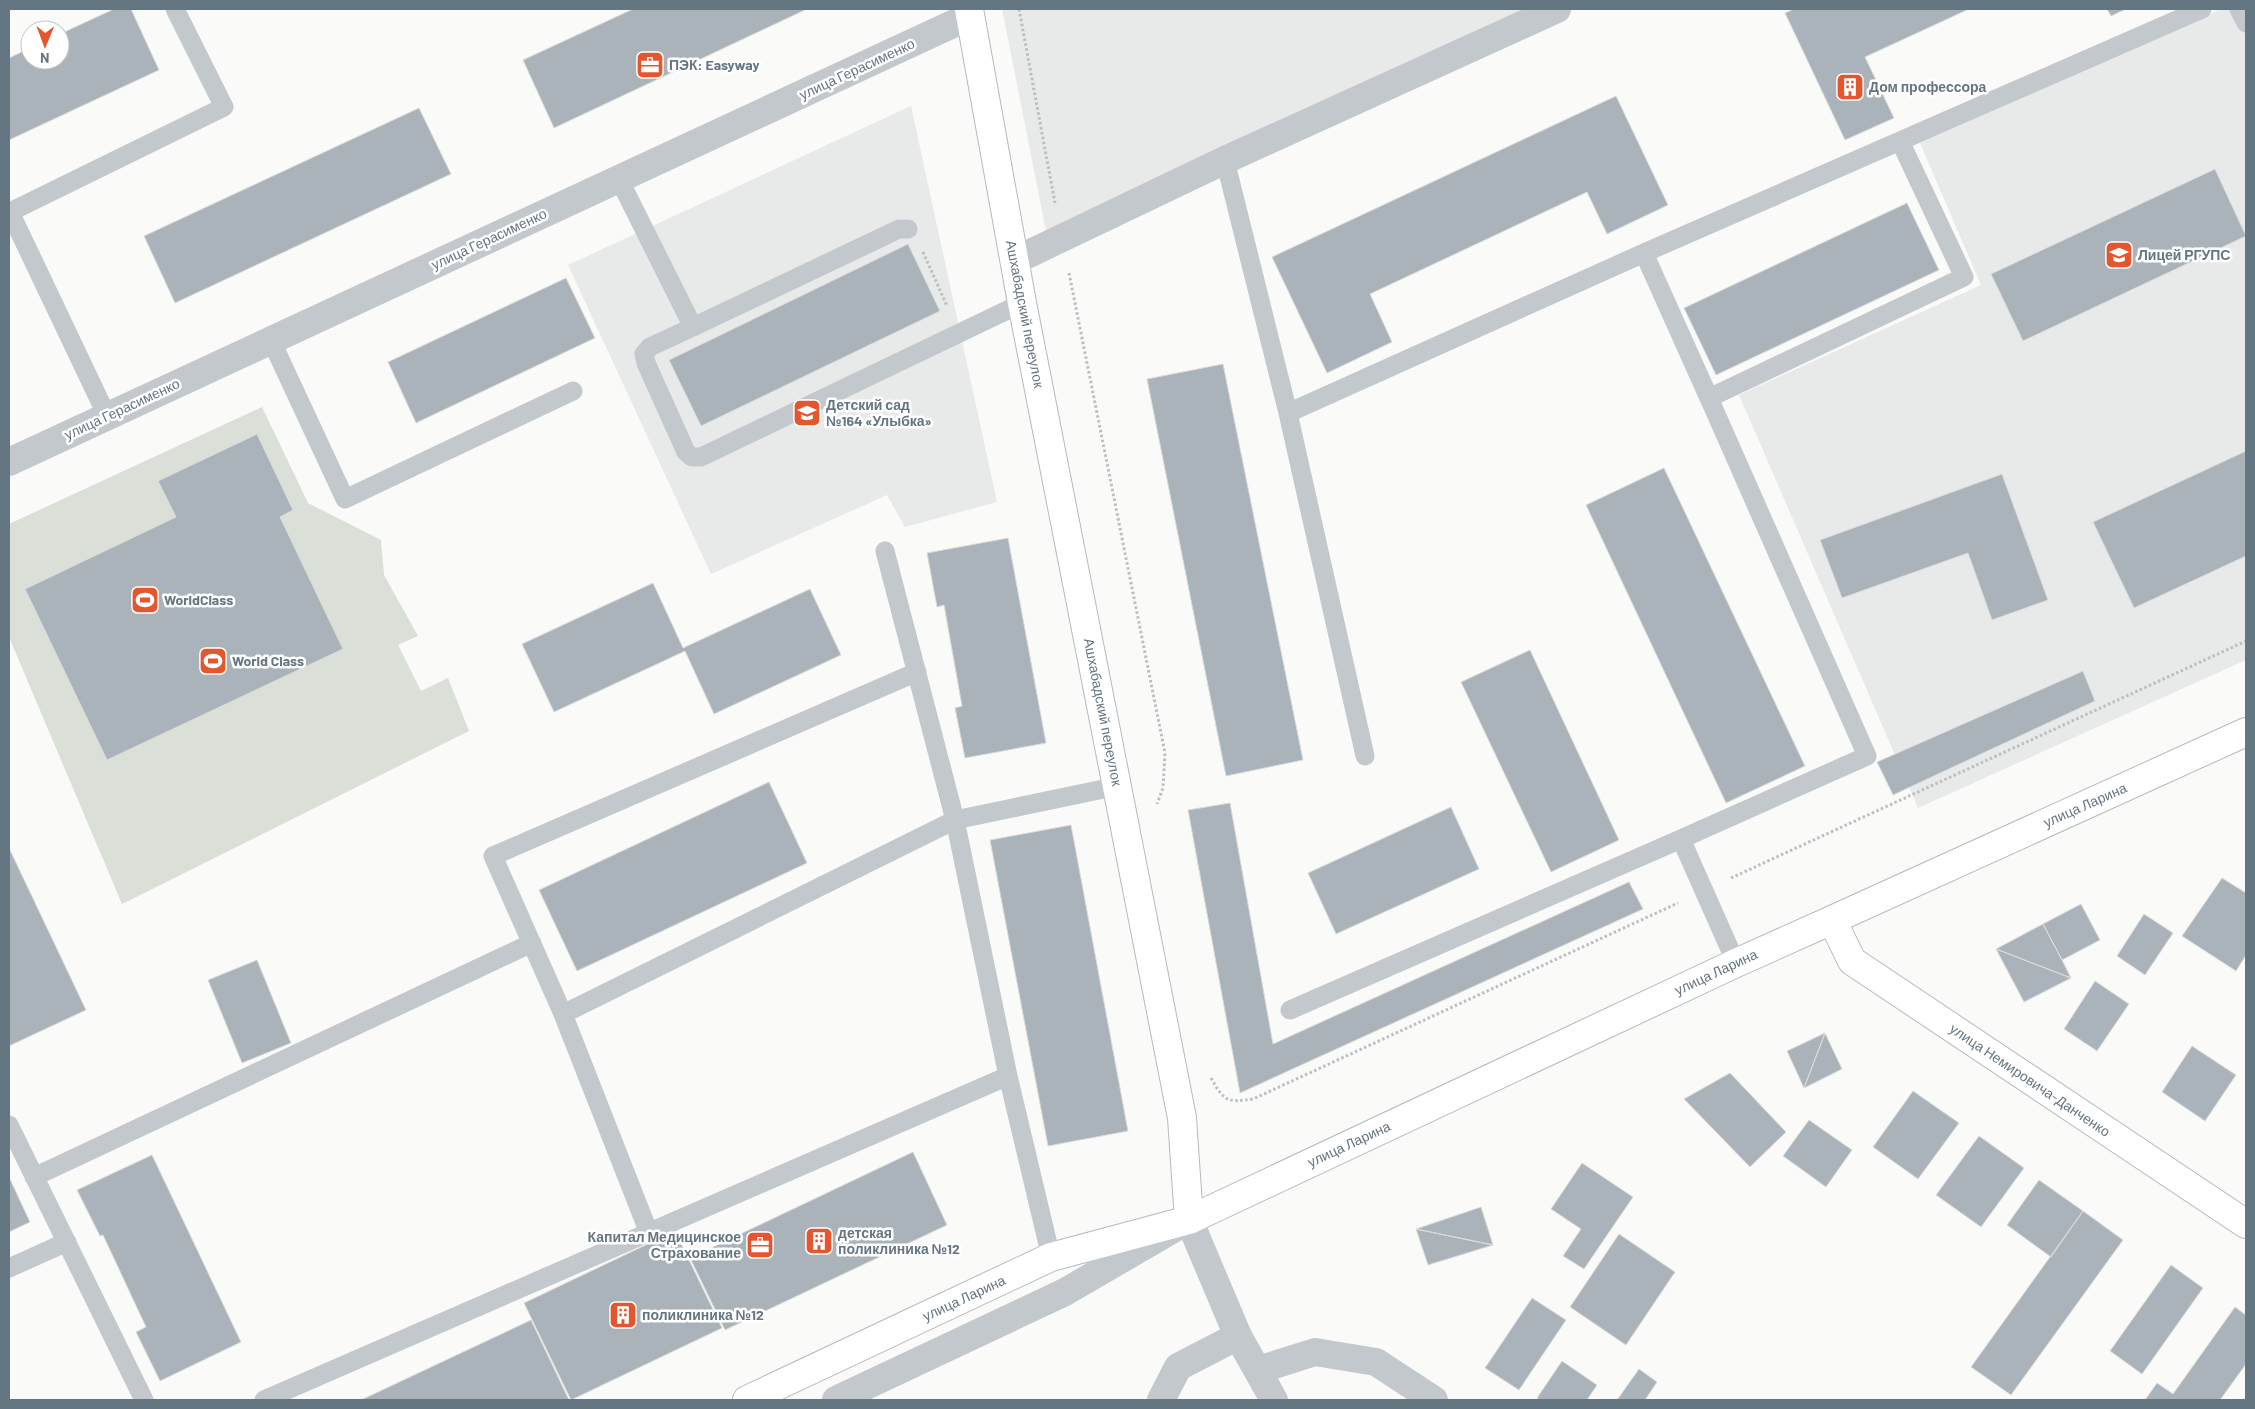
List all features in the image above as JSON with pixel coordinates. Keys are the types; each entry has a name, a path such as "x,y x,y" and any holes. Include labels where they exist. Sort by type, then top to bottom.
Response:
{"main road":[{"name":"Ашхабадский переулок","path":"969,13 1022,303 1182,1118 1189,1220"},
{"name":"улица Ларина","path":"747,1400 1051,1258 1189,1220 1736,963 2246,732"},
{"name":"улица Немировича-Данченко","path":"1832,920 1852,961 2246,1224"}],"street":[{"path":"1014,261 1062,240 1225,160 1557,9"},
{"name":"улица Герасименко","path":"9,462 619,179 969,13"},
{"name":"Ашхабадский переулок","path":"1189,1220 1238,1336 1274,1400"},
{"name":"улица Ларина","path":"836,1400 1065,1292 1189,1220"},
{"path":"1161,1400 1178,1367 1238,1336"},
{"path":"1258,1370 1315,1352 1376,1362 1434,1400"}],"lane":[{"path":"107,416 10,212 224,108 175,9"},
{"path":"1288,413 1644,253 2202,9"},
{"path":"2239,9 2246,23"},
{"path":"1709,398 1964,277 1900,141"},
{"path":"1225,160 1288,413 1365,756"},
{"path":"619,179 693,327"},
{"path":"908,229 899,229 650,347 644,354 646,363 686,452 692,457 701,457 1022,303"},
{"path":"1290,1010 1867,756 1644,253"},
{"path":"271,340 345,499 573,391"},
{"path":"884,551 955,820 1008,1076 1051,1258"},
{"path":"650,1234 563,1014 494,856 917,672"},
{"path":"563,1014 955,820 1118,786"},
{"path":"1681,839 1736,963"},
{"path":"34,1177 532,943"},
{"path":"264,1400 650,1234 1008,1076"},
{"path":"9,1125 144,1400"},
{"path":"9,1268 67,1242"}],"path":[{"path":"1019,9 1062,240 1165,753 1163,788 1154,812"},
{"path":"908,229 914,234 949,310 952,336"},
{"path":"1208,1073 1220,1094 1233,1102 1253,1099 2246,641"}],"shaded area":[{"path":"1002,9 1541,9 1048,241"},
{"path":"2221,9 2246,9 2246,660 1918,808 1739,395 1981,285 1920,143"},
{"name":"Детский сад №164 «Улыбка»","path":"911,106 997,502 905,527 887,495 711,574 568,265"},
{"name":"World Class","path":"262,407 308,503 381,540 384,575 418,636 398,645 421,691 448,678 469,731 122,904 9,637 9,524"}],"building":[{"path":"114,9 131,9 159,70 9,140 9,58 20,53 20,70 70,70 70,29"},
{"path":"633,9 807,9 554,128 523,60"},
{"name":"Дом профессора","path":"1794,9 1969,9 1865,57 1894,118 1845,140 1785,13"},
{"path":"2107,9 2126,9 2111,16"},
{"path":"1616,96 1668,205 1607,234 1587,192 1370,294 1392,342 1327,373 1272,257"},
{"path":"419,108 451,174 175,303 144,236"},
{"name":"Лицей РГУПС","path":"2215,169 2246,236 2023,341 1991,274"},
{"path":"1907,203 1939,270 1716,375 1684,308"},
{"path":"908,244 940,311 701,426 669,360"},
{"path":"566,278 595,338 416,423 388,362"},
{"path":"1223,364 1303,760 1226,776 1147,379"},
{"path":"257,434 293,510 280,517 343,649 107,760 25,589 176,517 158,481"},
{"path":"2246,451 2246,556 2134,608 2093,522"},
{"path":"1664,468 1805,766 1726,803 1586,505"},
{"path":"2002,474 2048,600 1992,620 1968,553 1842,598 1820,540"},
{"path":"1008,538 1046,743 965,758 955,708 962,706 944,605 937,607 927,553"},
{"path":"653,583 683,648 810,589 841,655 714,714 685,651 554,712 522,644"},
{"path":"1530,650 1619,840 1551,872 1461,682"},
{"path":"2083,671 2095,701 1893,795 1877,762"},
{"path":"769,782 807,863 577,971 539,890"},
{"path":"1230,803 1273,1044 1629,882 1643,909 1240,1093 1188,810"},
{"path":"1451,807 1479,869 1336,934 1308,873"},
{"path":"1071,825 1128,1131 1048,1146 990,840"},
{"path":"9,848 86,1010 9,1046"},
{"path":"2222,878 2246,893 2246,955 2236,971 2182,936"},
{"path":"2081,904 2100,940 2062,960 2043,924"},
{"path":"2144,914 2173,933 2145,975 2117,956"},
{"path":"2043,924 2062,960 2071,978 1996,949"},
{"path":"1996,949 2071,978 2024,1002"},
{"path":"257,960 291,1043 242,1063 208,980"},
{"path":"2095,981 2129,1004 2097,1051 2064,1029"},
{"path":"1825,1033 1842,1069 1804,1088"},
{"path":"1825,1033 1804,1088 1787,1051"},
{"path":"2192,1046 2236,1075 2205,1121 2162,1092"},
{"path":"1730,1073 1786,1132 1750,1167 1684,1099"},
{"path":"1913,1091 1959,1123 1918,1179 1873,1147"},
{"path":"1809,1120 1852,1150 1826,1187 1783,1156"},
{"path":"1979,1136 2024,1168 1981,1227 1936,1195"},
{"name":"детская поликлиника №12","path":"913,1152 947,1225 725,1330 690,1258"},
{"path":"152,1155 241,1342 160,1381 136,1332 146,1327 103,1235 100,1236 77,1190"},
{"path":"1582,1163 1633,1197 1584,1269 1563,1256 1581,1229 1551,1209"},
{"path":"9,1177 30,1222 9,1232"},
{"path":"2039,1180 2083,1211 2051,1257 2007,1225"},
{"path":"1481,1207 1493,1245 1416,1229"},
{"path":"2083,1211 2123,1240 2011,1395 1971,1367"},
{"path":"1416,1229 1493,1245 1428,1265"},
{"name":"поликлиника №12","path":"675,1231 722,1328 571,1400 524,1303"},
{"path":"1619,1234 1675,1272 1626,1345 1570,1307"},
{"path":"2171,1265 2203,1288 2142,1374 2110,1351"},
{"path":"1532,1298 1566,1320 1519,1390 1485,1368"},
{"path":"2235,1307 2246,1315 2246,1364 2220,1400 2145,1400 2157,1383 2173,1394"},
{"path":"531,1320 569,1400 361,1400"},
{"path":"1562,1361 1597,1385 1587,1400 1540,1400 1537,1398"},
{"path":"1639,1369 1657,1382 1645,1400 1617,1400"}],"place":[{"name":"ПЭК: Easyway","path":"650,65"},
{"name":"Дом профессора","path":"1850,87"},
{"name":"Лицей РГУПС","path":"2119,255"},
{"name":"Детский сад №164 «Улыбка»","path":"807,413"},
{"name":"WorldClass","path":"145,600"},
{"name":"World Class","path":"213,661"},
{"name":"детская поликлиника №12","path":"819,1241"},
{"name":"Капитал Медицинское Страхование","path":"760,1245"},
{"name":"поликлиника №12","path":"623,1315"}]}
